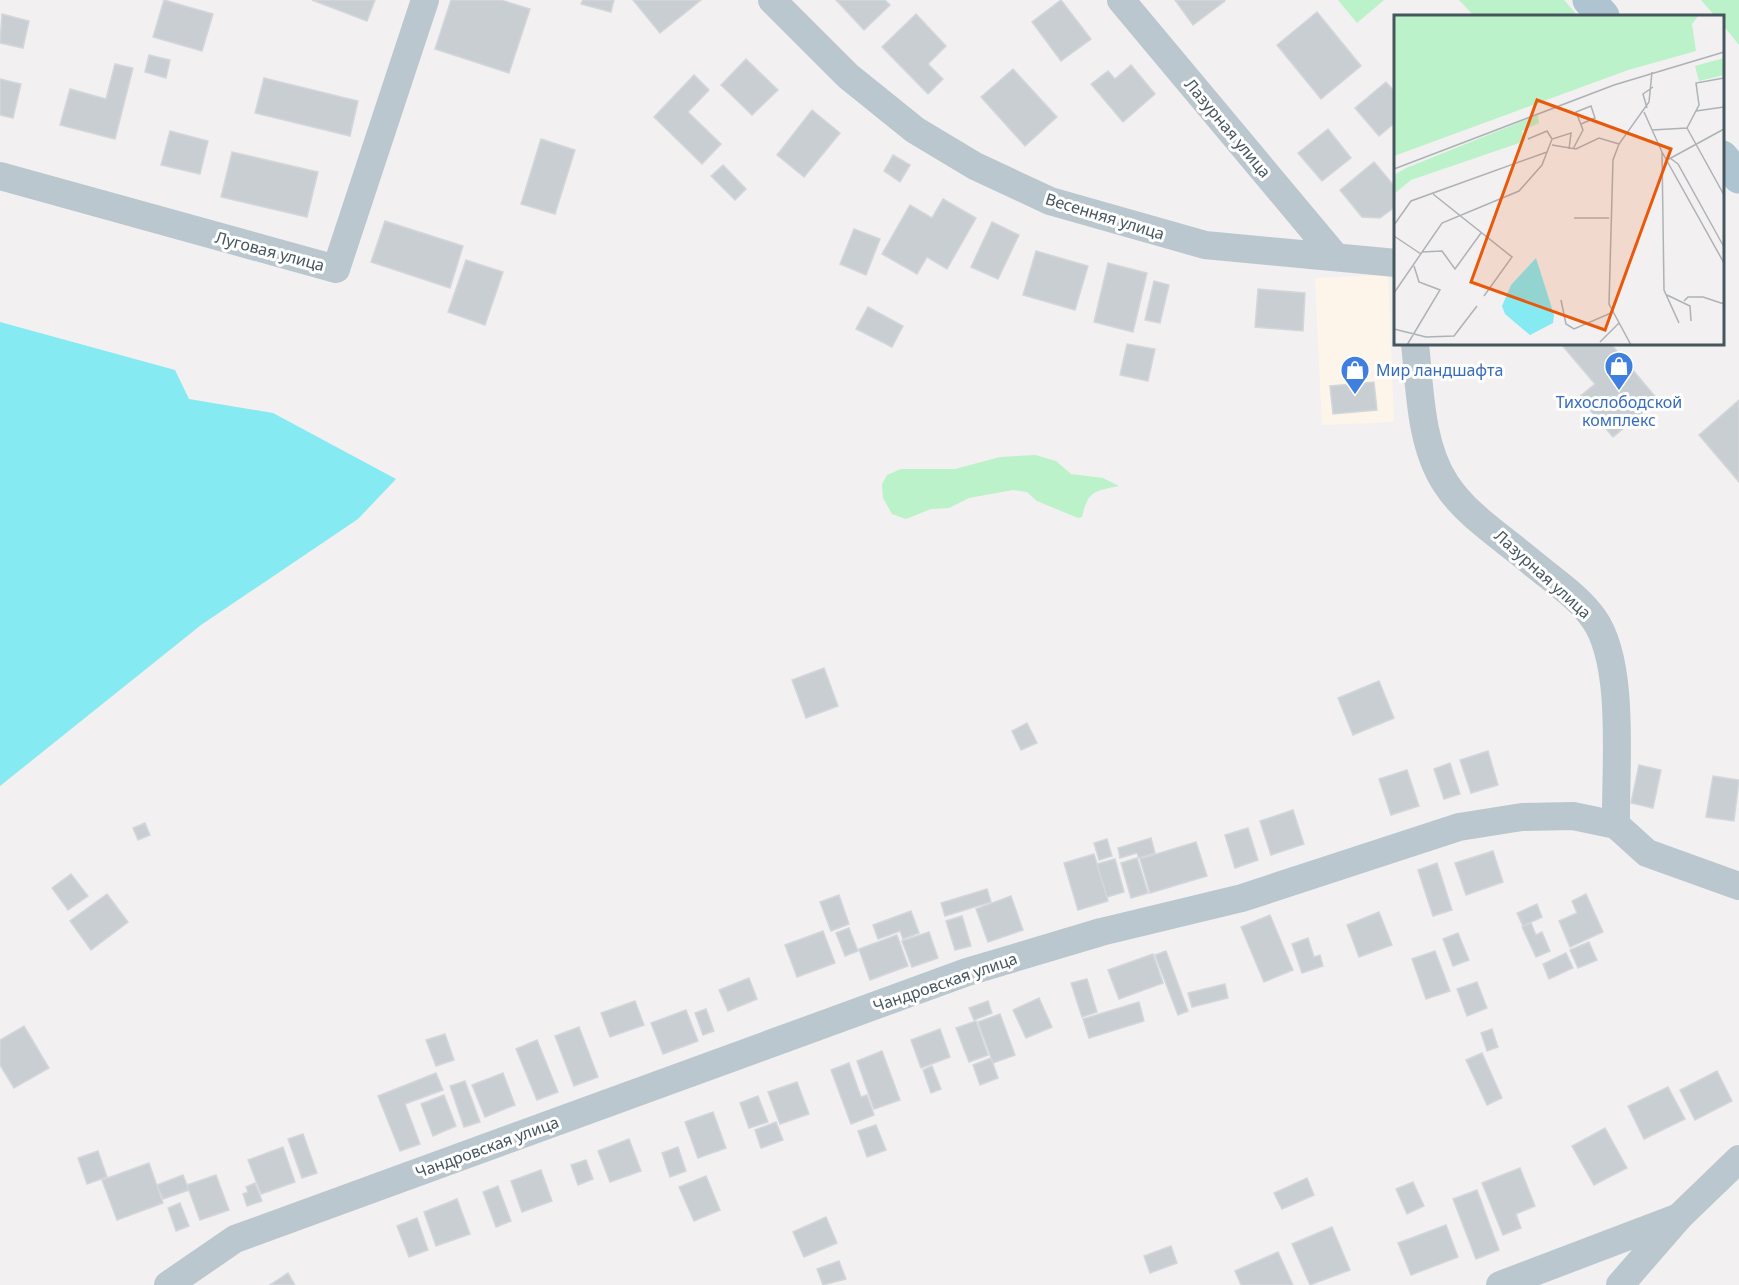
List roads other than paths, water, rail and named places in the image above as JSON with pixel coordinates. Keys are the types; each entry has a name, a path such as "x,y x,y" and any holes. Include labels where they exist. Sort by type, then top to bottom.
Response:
{"main road":[{"path":"1589,0 1602,15"},
{"path":"1724,159 1739,177"}],"street":[{"name":"Луговая улица","path":"0,176 336,269 425,0"},
{"name":"Весенняя улица","path":"772,0 848,76 915,130 975,166 1050,201 1205,245 1394,263"},
{"name":"Лазурная улица","path":"1121,0 1335,256"},
{"name":"Лазурная улица","path":"1415,345 1424,423 1446,484 1466,507 1574,598 1594,620 1604,642 1615,678 1616,825"},
{"name":"Чандровская улица","path":"168,1285 235,1239 967,972 1101,932 1242,898 1459,827 1522,817 1573,816 1616,825"},
{"path":"1616,825 1647,853 1739,886"},
{"path":"1620,1285 1679,1217 1739,1159"},
{"path":"1500,1285 1679,1217"}],"water":[{"path":"0,322 175,370 189,399 273,413 396,479 358,519 201,625 0,786"}],"place":[{"name":"Тихослободской комплекс","path":"1619,392"},
{"name":"Мир ландшафта","path":"1355,396"}]}
